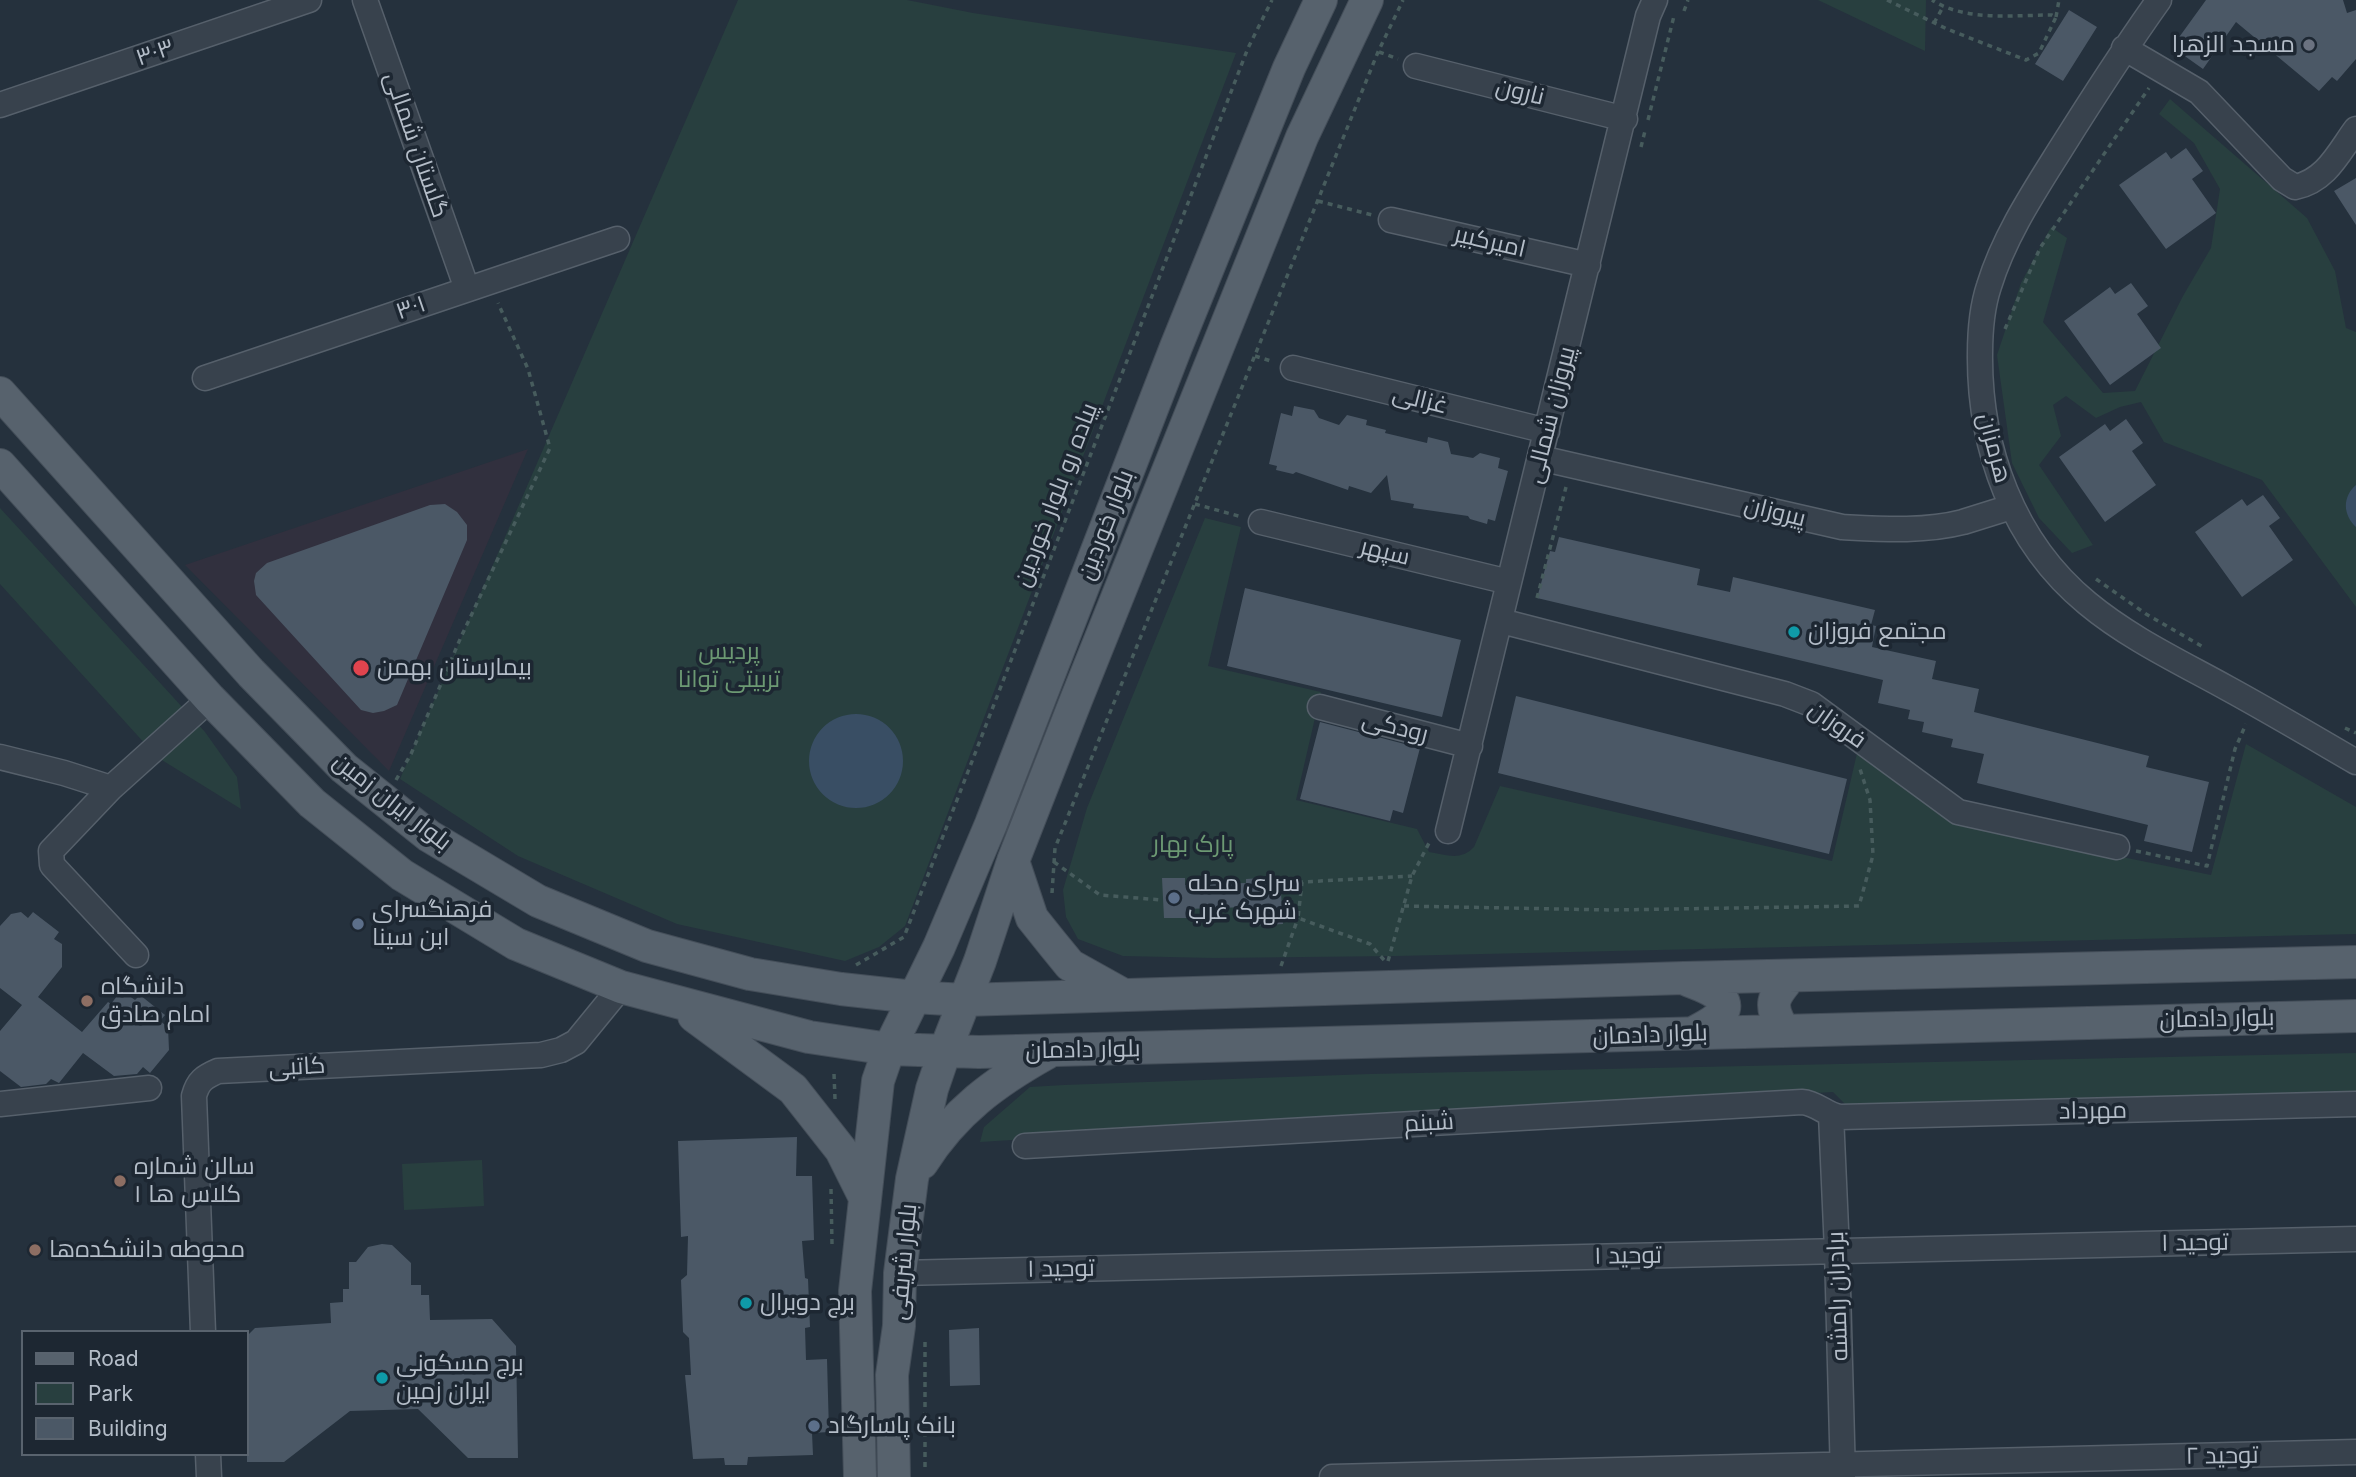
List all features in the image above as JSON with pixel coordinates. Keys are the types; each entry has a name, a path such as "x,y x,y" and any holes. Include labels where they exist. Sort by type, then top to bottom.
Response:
{"main road":[{"name":"بلوار خوردین","path":"889,1049 943,938 991,824 1175,347 1289,68 1321,0"},
{"name":"بلوار خوردین","path":"944,1051 1013,861 1297,150 1367,0"},
{"name":"بلوار ایران زمین","path":"0,393 251,673 344,768 429,836 538,901 646,946 750,974 841,989 964,1000"},
{"name":"بلوار ایران زمین","path":"0,465 210,699 312,803 401,875 516,944 621,987 809,1037 889,1049"},
{"path":"1013,861 1032,918 1070,965 1123,995"},
{"path":"964,1000 1684,978 2356,962"},
{"path":"1784,1031 1772,1004 1776,993 1791,976"},
{"path":"1684,978 1712,990 1721,997 1724,1006 1722,1014 1693,1033"},
{"path":"676,1003 793,1089 841,1150 864,1196"},
{"name":"بلوار دادمان","path":"889,1049 1052,1051 2356,1016"},
{"name":"بلوار شریفی","path":"860,1477 855,1291 878,1081 889,1049"},
{"name":"بلوار شریفی","path":"894,1477 892,1376 899,1326 900,1273 912,1180 932,1089 944,1051"},
{"path":"912,1180 936,1141 960,1114 1004,1078 1052,1051"}],"street":[{"name":"۳۰۳","path":"0,105 309,0"},
{"name":"گلستان شمالی","path":"365,0 478,285"},
{"name":"پیروزان شمالی","path":"1448,831 1502,621 1509,582 1648,16 1655,0"},
{"name":"هرمزان","path":"2146,5 2124,48 2033,193 2003,248 1988,288 1980,336 1980,379 1985,430 2011,507 2035,548 2062,580 2088,604 2148,645 2256,703 2356,762"},
{"path":"2124,48 2199,92 2282,178 2295,187 2323,174 2356,129"},
{"name":"نارون","path":"1416,66 1625,118"},
{"name":"امیرکبیر","path":"1391,220 1588,265"},
{"name":"۳۰۱","path":"205,378 617,239"},
{"name":"غزالی","path":"1293,368 1547,431"},
{"name":"پیروزان","path":"1540,458 1842,527 1931,527 1962,522 2011,507"},
{"name":"سپهر","path":"1261,522 1509,582"},
{"name":"فروزان","path":"1502,621 1785,694 1811,704 1958,812 2117,847"},
{"path":"136,955 52,865 51,851 111,788 210,699"},
{"name":"رودکی","path":"1320,708 1470,746"},
{"path":"0,757 111,788"},
{"name":"کاتبی","path":"203,1330 194,1096 197,1084 205,1076 218,1071 541,1055 561,1050 576,1042 621,987"},
{"path":"0,1104 149,1088"},
{"name":"شبنم","path":"1025,1146 1802,1102 1814,1104 1831,1115"},
{"name":"مهرداد","path":"1831,1115 1840,1117 2356,1104"},
{"name":"برادران رامشه","path":"1831,1115 1843,1471"},
{"name":"توحید ۱","path":"900,1273 2356,1239"},
{"name":"توحید ۲","path":"1332,1477 1843,1471 2356,1452"},
{"path":"208,1456 209,1477"}],"path":[{"name":"پیاده رو بلوار خوردین","path":"852,967 904,937 1248,48 1272,0"},
{"path":"1684,11 1688,0"},
{"path":"1887,0 1934,23 2026,60 2039,53 2056,18 2059,0"},
{"path":"1932,0 1943,7 1967,13 2052,15 2056,18"},
{"path":"1934,23 1943,7"},
{"path":"2004,331 2040,248 2153,81"},
{"path":"1318,201 1391,220"},
{"path":"384,800 411,754 461,637 551,448 528,369 478,285"},
{"name":"پیروزان شمالی","path":"1537,598 1567,485"},
{"path":"1195,505 1261,522"},
{"path":"2087,572 2146,614 2215,654"},
{"path":"2117,847 2207,866 2235,749 2256,703"},
{"path":"2344,727 2356,733"},
{"path":"1404,906 1611,910 1860,906 1873,855 1870,800 1859,767 1858,738"},
{"path":"1298,918 1370,944 1387,965 1412,876 1432,840 1448,831"},
{"path":"1054,862 1100,895 1162,900"},
{"path":"1280,966 1298,918 1302,882 1412,876"},
{"path":"925,1337 925,1469"}],"shaded area":[{"name":"بیمارستان بهمن","path":"528,449 389,771 185,565"},
{"path":"2356,485 2356,527 2347,512 2346,500"},
{"path":"847,714 865,714 890,727 900,743 903,761 900,779 890,795 865,808 847,808 822,795 809,770 809,752 822,727"}],"green space":[{"name":"پردیس تربیتی توانا","path":"738,0 907,0 973,13 1236,53 905,926 879,947 845,961 677,924 518,856 400,779"},
{"path":"1818,0 1926,0 1925,51"},
{"path":"2170,99 2307,218 2335,271 2346,328 2356,332 2356,607 2262,480 2164,442 2141,402 2120,407 2096,418 2066,396 2053,405 2061,436 2039,465 2093,545 2072,553 2039,518 2012,463 1997,355 2021,283 2051,227 2067,238 2043,322 2103,393 2135,391 2183,296 2211,248 2220,189 2194,143 2159,114"},
{"path":"0,508 205,732 237,777 241,809 157,757 0,584"},
{"name":"پارک بهار","path":"1205,518 1241,527 1208,666 1321,692 1296,800 1417,829 1429,852 1459,856 1474,847 1500,786 1832,861 1858,749 2038,840 2211,875 2246,744 2356,807 2356,934 1396,956 1123,956 1078,939 1066,917 1063,890 1087,808"},
{"path":"2356,1053 2356,1095 1851,1110 1833,1092 980,1142 984,1127 1030,1087 1370,1074"},
{"path":"482,1160 484,1206 404,1210 402,1164"}],"building":[{"name":"مسجد الزهرا","path":"2206,0 2343,0 2347,13 2356,10 2356,59 2337,81 2332,77 2319,91 2236,22 2203,69 2172,47"},
{"path":"2069,10 2097,27 2063,81 2035,64"},
{"path":"2186,148 2203,171 2192,179 2216,213 2166,249 2119,185 2166,152 2171,159"},
{"path":"2356,178 2356,225 2334,191"},
{"path":"2131,283 2148,306 2137,314 2161,348 2110,385 2064,321 2110,287 2115,294"},
{"path":"1294,406 1314,410 1319,418 1339,425 1347,415 1367,420 1366,425 1386,430 1385,433 1427,443 1428,437 1448,442 1451,454 1473,458 1480,453 1500,458 1498,468 1508,471 1495,521 1488,519 1487,524 1468,516 1413,508 1414,504 1391,500 1387,475 1371,493 1349,486 1348,490 1296,472 1293,474 1276,470 1277,466 1269,464 1281,413 1292,416"},
{"path":"2126,419 2143,443 2132,451 2156,485 2105,522 2059,457 2105,424 2110,431"},
{"path":"2263,495 2280,518 2269,526 2293,560 2242,597 2195,532 2242,499 2247,506"},
{"path":"445,504 457,512 467,525 467,540 397,705 373,713 361,710 256,595 256,573 267,563 430,505"},
{"path":"1559,537 1700,569 1697,585 1730,592 1733,577 1875,610 1871,625 1876,626 1872,647 1936,661 1932,679 1979,689 1974,712 2149,756 2146,767 2209,782 2192,852 2144,841 2148,825 1977,783 1984,754 1951,747 1953,739 1922,732 1924,722 1908,719 1910,710 1878,703 1883,680 1537,598 1550,551 1555,552"},
{"path":"1245,588 1461,640 1442,717 1227,666"},
{"path":"1516,696 1847,779 1829,854 1498,773"},
{"path":"1320,722 1420,748 1403,813 1393,810 1390,821 1300,799"},
{"path":"1280,877 1283,924 1250,926 1248,907 1186,909 1187,918 1164,918 1162,878 1185,878 1185,885 1246,883 1246,879"},
{"path":"21,912 28,918 33,912 59,932 54,939 62,944 62,967 38,997 82,1032 108,1002 111,1004 117,996 128,995 135,1000 140,995 165,1015 160,1021 168,1027 169,1050 150,1073 143,1067 137,1074 114,1076 83,1053 59,1083 51,1079 46,1084 21,1087 0,1071 0,1031 22,1005 0,988 0,926 11,914"},
{"name":"برج دوبرال","path":"797,1137 796,1176 812,1176 814,1240 802,1241 805,1278 808,1279 810,1327 805,1328 806,1360 827,1359 829,1432 812,1433 813,1455 748,1457 747,1465 725,1465 724,1458 693,1459 685,1375 691,1375 689,1338 683,1332 681,1280 687,1275 688,1236 681,1237 678,1141"},
{"name":"برج مسکونی ایران زمین","path":"392,1245 411,1263 411,1285 421,1285 421,1295 429,1295 430,1320 492,1319 516,1346 518,1458 468,1458 418,1409 350,1411 284,1462 247,1462 248,1335 255,1328 331,1323 330,1303 343,1302 343,1289 349,1289 349,1262 356,1262 368,1247"},
{"path":"979,1328 980,1385 950,1386 949,1330"}],"place":[{"name":"مسجد الزهرا","path":"2309,45"},
{"name":"مجتمع فروزان","path":"1794,632"},
{"name":"بیمارستان بهمن","path":"361,668"},
{"name":"سرای محله شهرک غرب","path":"1174,898"},
{"name":"فرهنگسرای ابن سینا","path":"358,924"},
{"name":"دانشگاه امام صادق","path":"87,1001"},
{"name":"سالن شماره ۱ کلاس ها","path":"120,1181"},
{"name":"محوطه دانشکده‌ها","path":"35,1250"},
{"name":"برج دوبرال","path":"746,1303"},
{"name":"برج مسکونی ایران زمین","path":"382,1378"},
{"name":"بانک پاسارگاد","path":"814,1426"}]}
